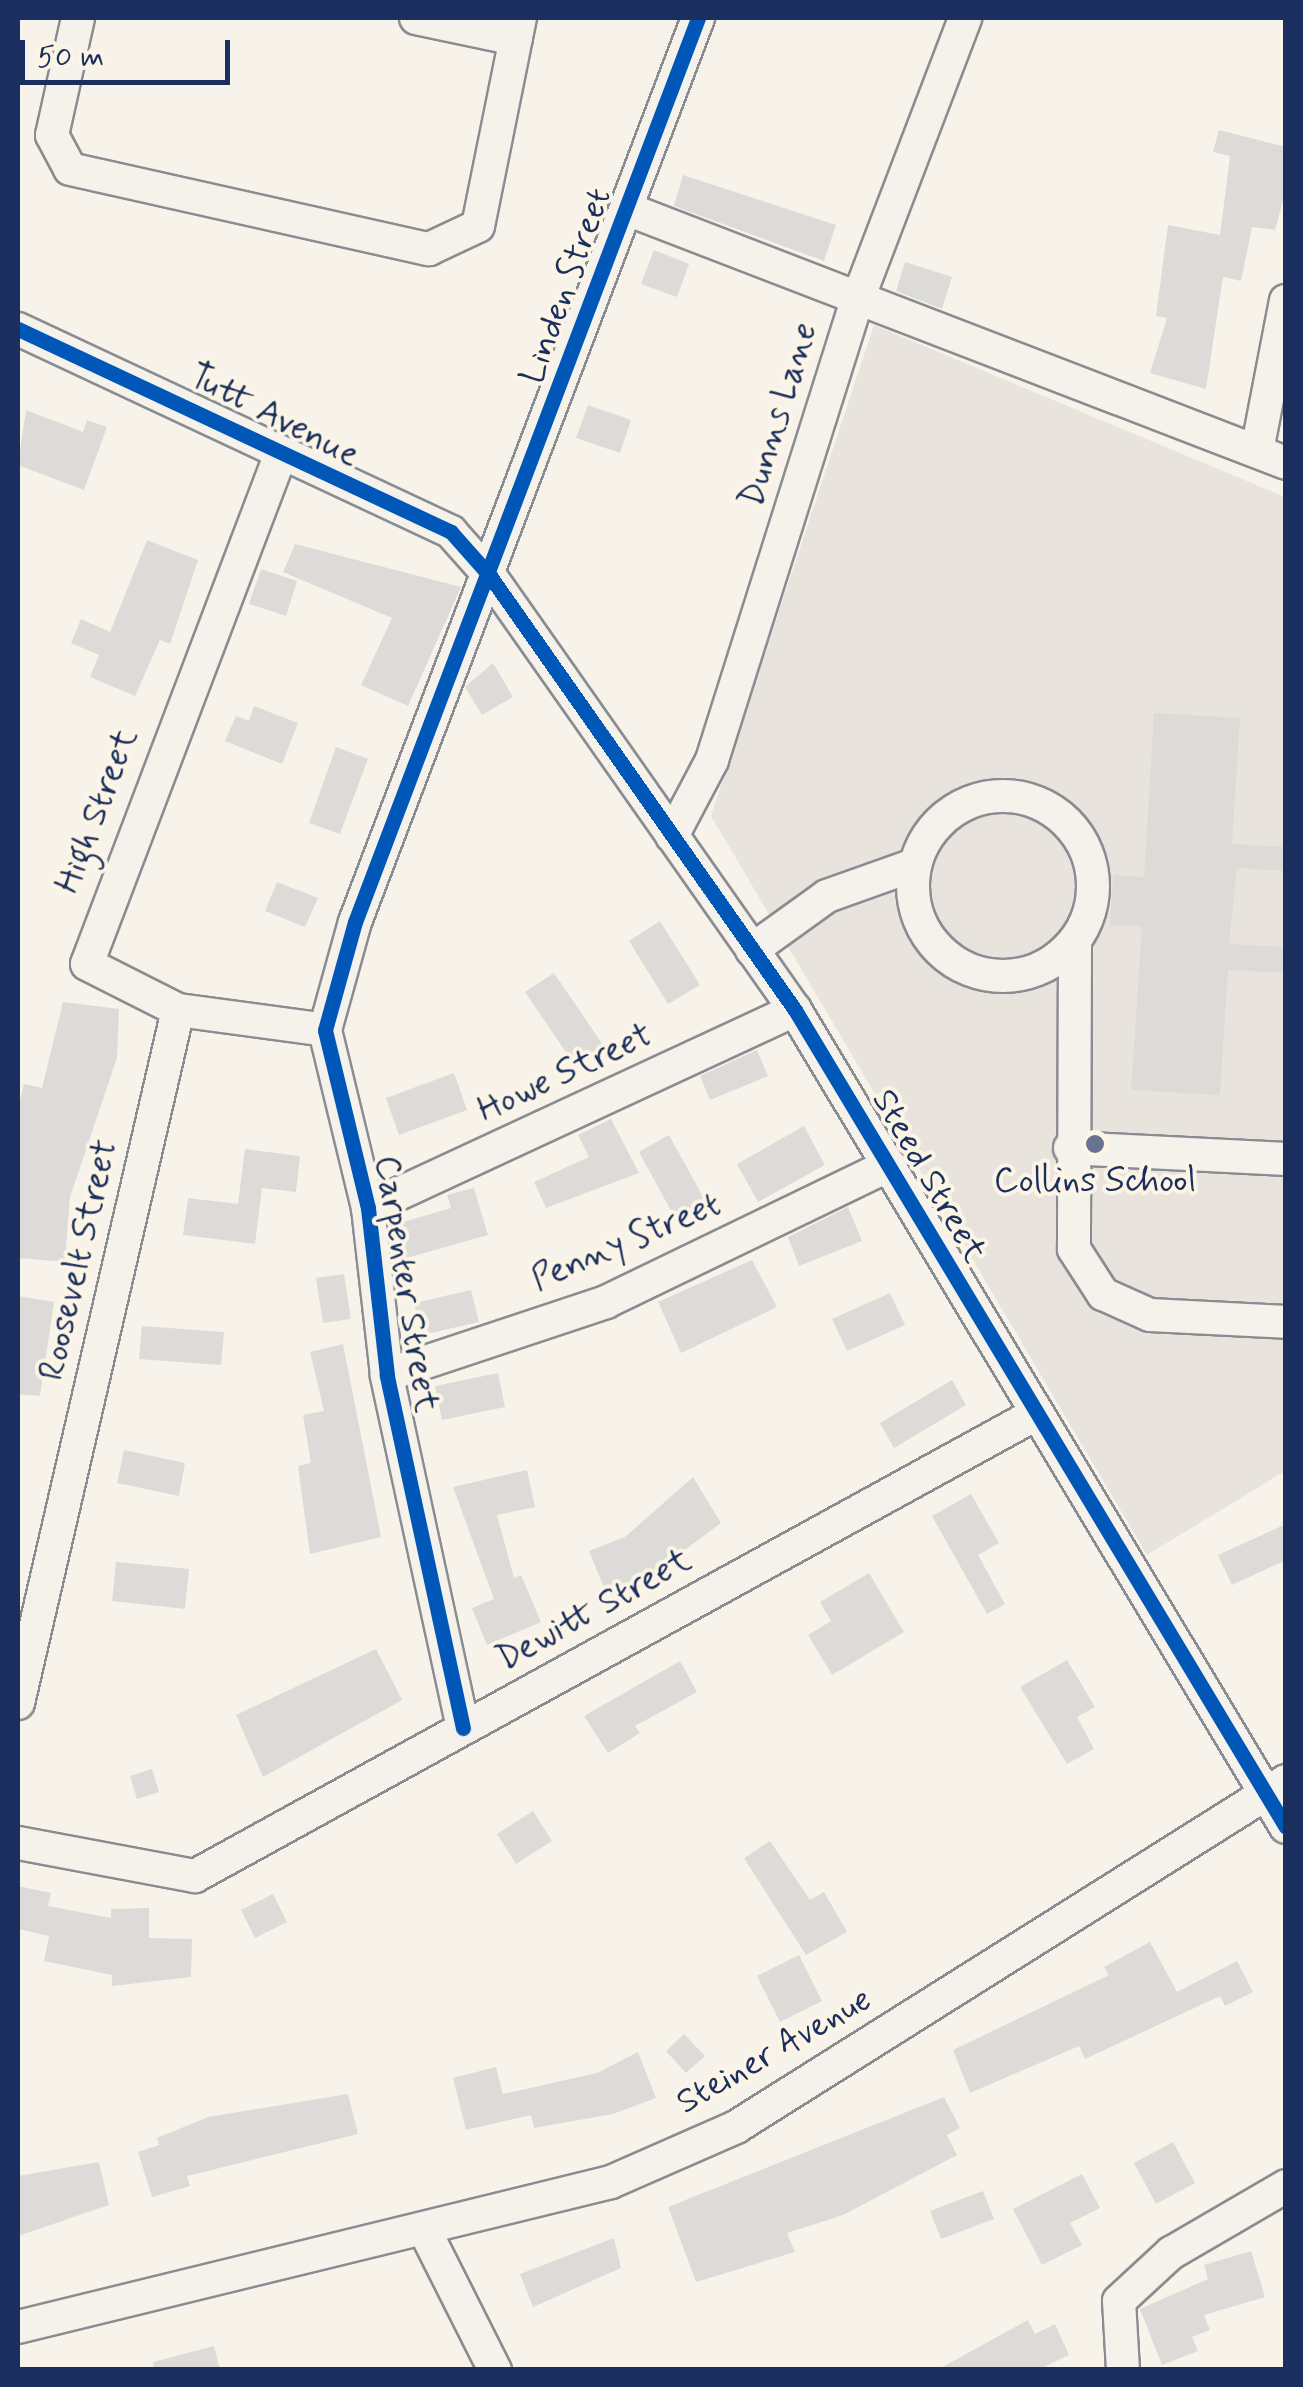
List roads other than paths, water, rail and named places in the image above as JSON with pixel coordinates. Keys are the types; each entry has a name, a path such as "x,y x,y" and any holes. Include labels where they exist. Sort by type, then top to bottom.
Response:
{"street":[{"path":"78,18 52,136 70,170 429,249 478,226 518,28 416,18"},
{"name":"Linden Street","path":"490,576 698,18"},
{"name":"Dunns Lane","path":"672,836 712,760 856,304 965,18"},
{"path":"627,209 856,304 1271,457 1286,302"},
{"name":"Tutt Avenue","path":"18,329 95,358 280,456 451,532 490,576"},
{"name":"High Street","path":"280,456 87,964 178,1010 325,1030"},
{"name":"Steed Street","path":"490,576 795,1010 890,1165 1032,1416 1278,1786 1286,1827"},
{"name":"Carpenter Street","path":"462,1728 387,1375 368,1208 325,1030 355,922 490,576"},
{"path":"1075,945 1030,974 981,976 938,952 914,907 914,865 932,828 982,796 1015,794 1054,809 1077,830 1096,875 1075,945 1081,1013 1070,1148 1074,1249 1104,1294 1150,1314 1286,1322"},
{"path":"752,950 826,896 914,865"},
{"name":"Roosevelt Street","path":"18,1703 178,1010"},
{"name":"Howe Street","path":"368,1208 795,1010"},
{"path":"1070,1148 1286,1158"},
{"name":"Penny Street","path":"387,1375 606,1302 890,1165"},
{"name":"Dewitt Street","path":"18,1843 195,1876 1032,1416"},
{"name":"Steiner Avenue","path":"18,2327 426,2231 610,2182 736,2126 1278,1786"},
{"path":"1123,2370 1119,2301 1171,2253 1286,2186"},
{"path":"426,2231 495,2370"}],"place":[{"name":"Collins School","path":"1095,1144"}]}
